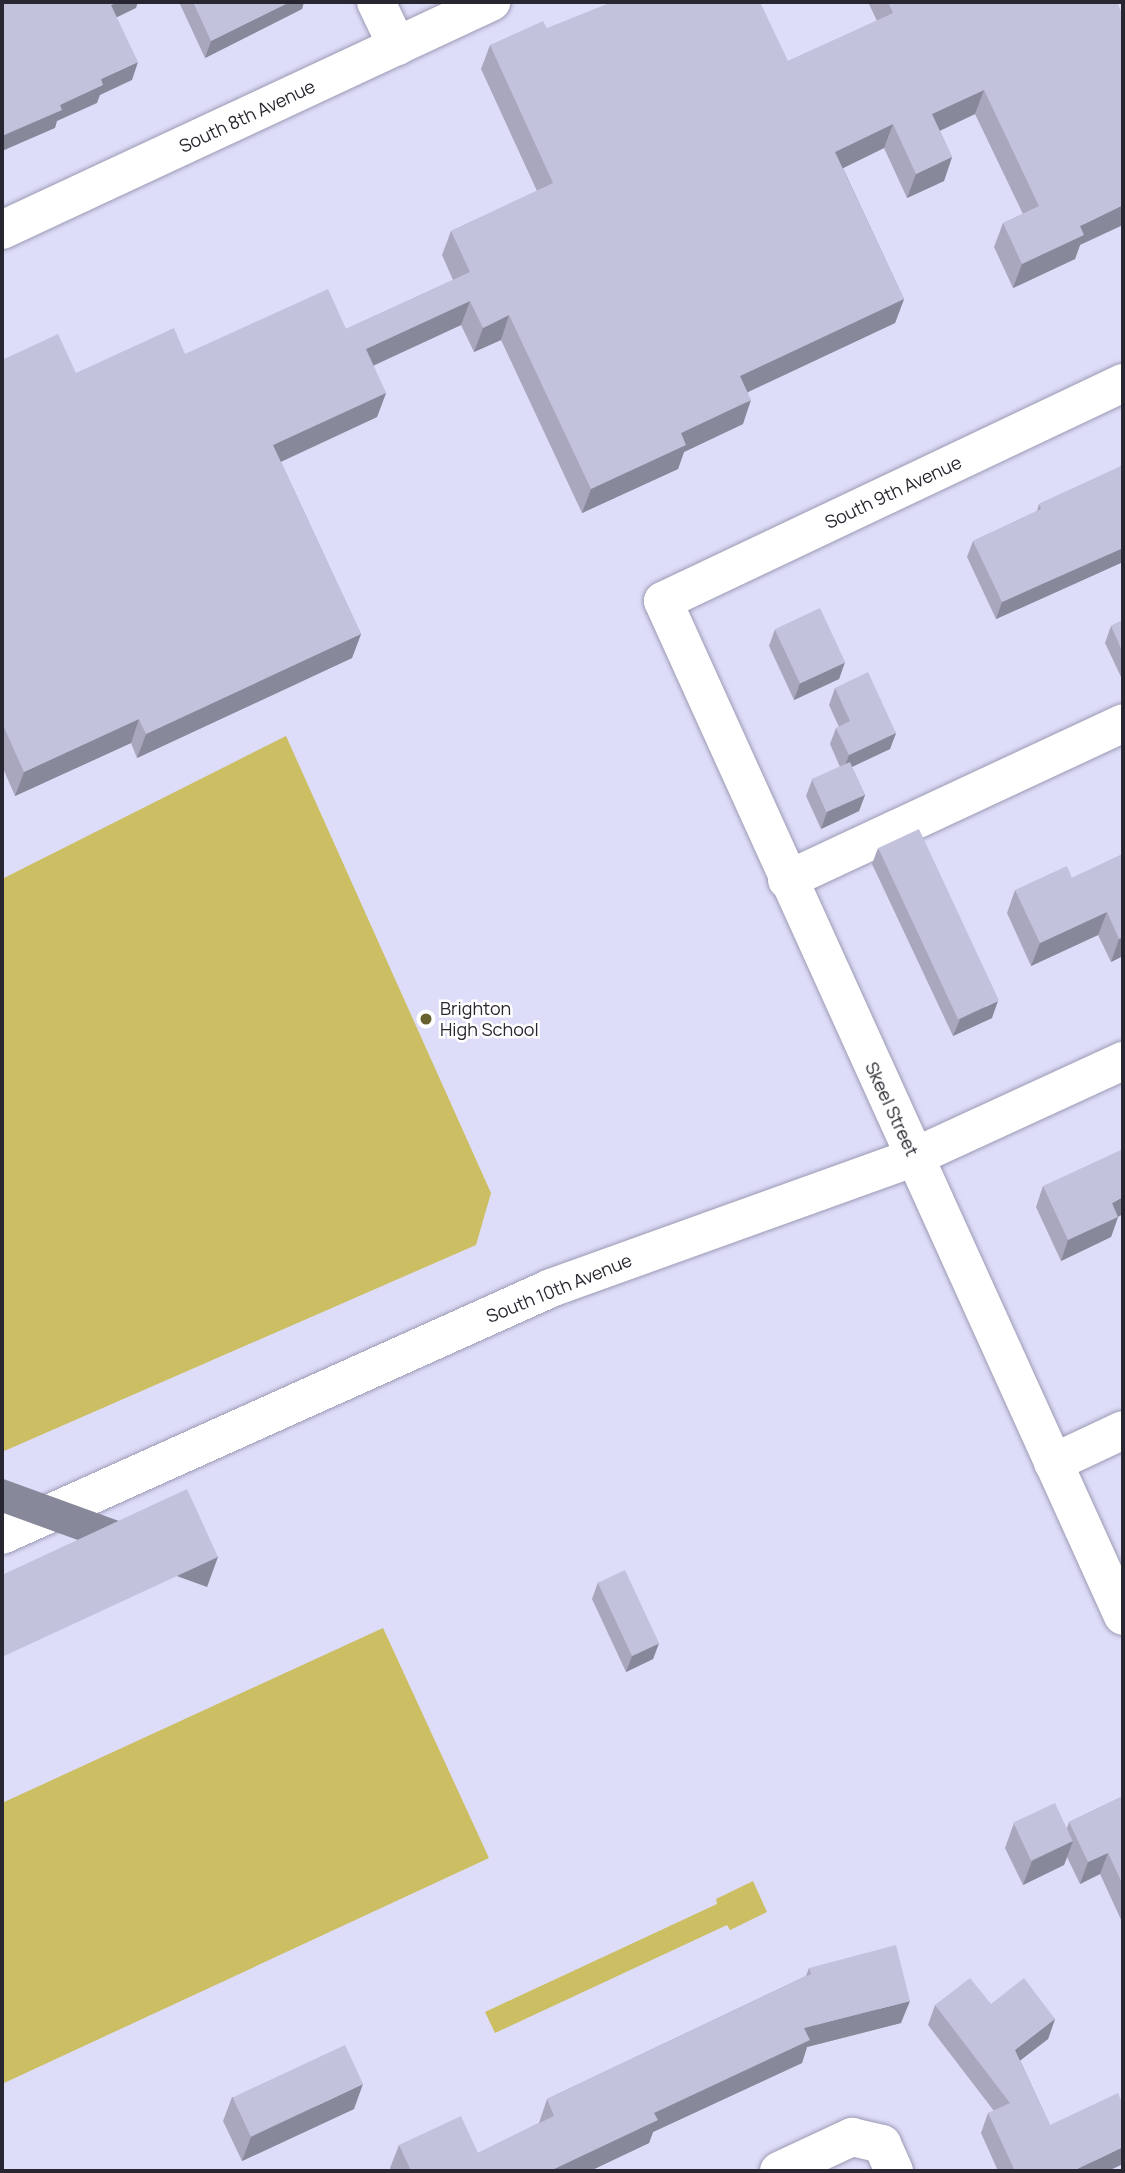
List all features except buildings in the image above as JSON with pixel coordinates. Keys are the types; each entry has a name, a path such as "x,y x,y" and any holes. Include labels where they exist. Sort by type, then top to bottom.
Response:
{"street":[{"path":"376,2 397,46"},
{"name":"South 8th Avenue","path":"2,230 491,2"},
{"name":"South 9th Avenue","path":"663,601 1123,383"},
{"name":"Skeel Street","path":"663,601 787,880 1123,1616"},
{"path":"787,880 1123,723"},
{"name":"South 10th Avenue","path":"2,1535 551,1288 914,1157 1123,1061"},
{"path":"1053,1463 1123,1430"},
{"path":"779,2171 852,2137 888,2158"}],"shaded area":[{"path":"286,736 491,1193 476,1245 2,1452 2,879"},
{"path":"383,1628 489,1858 2,2084 2,1803"},
{"path":"753,1881 767,1912 730,1930 727,1925 495,2033 485,2012 717,1904 716,1899"}],"place":[{"name":"Brighton High School","path":"426,1019"}]}
